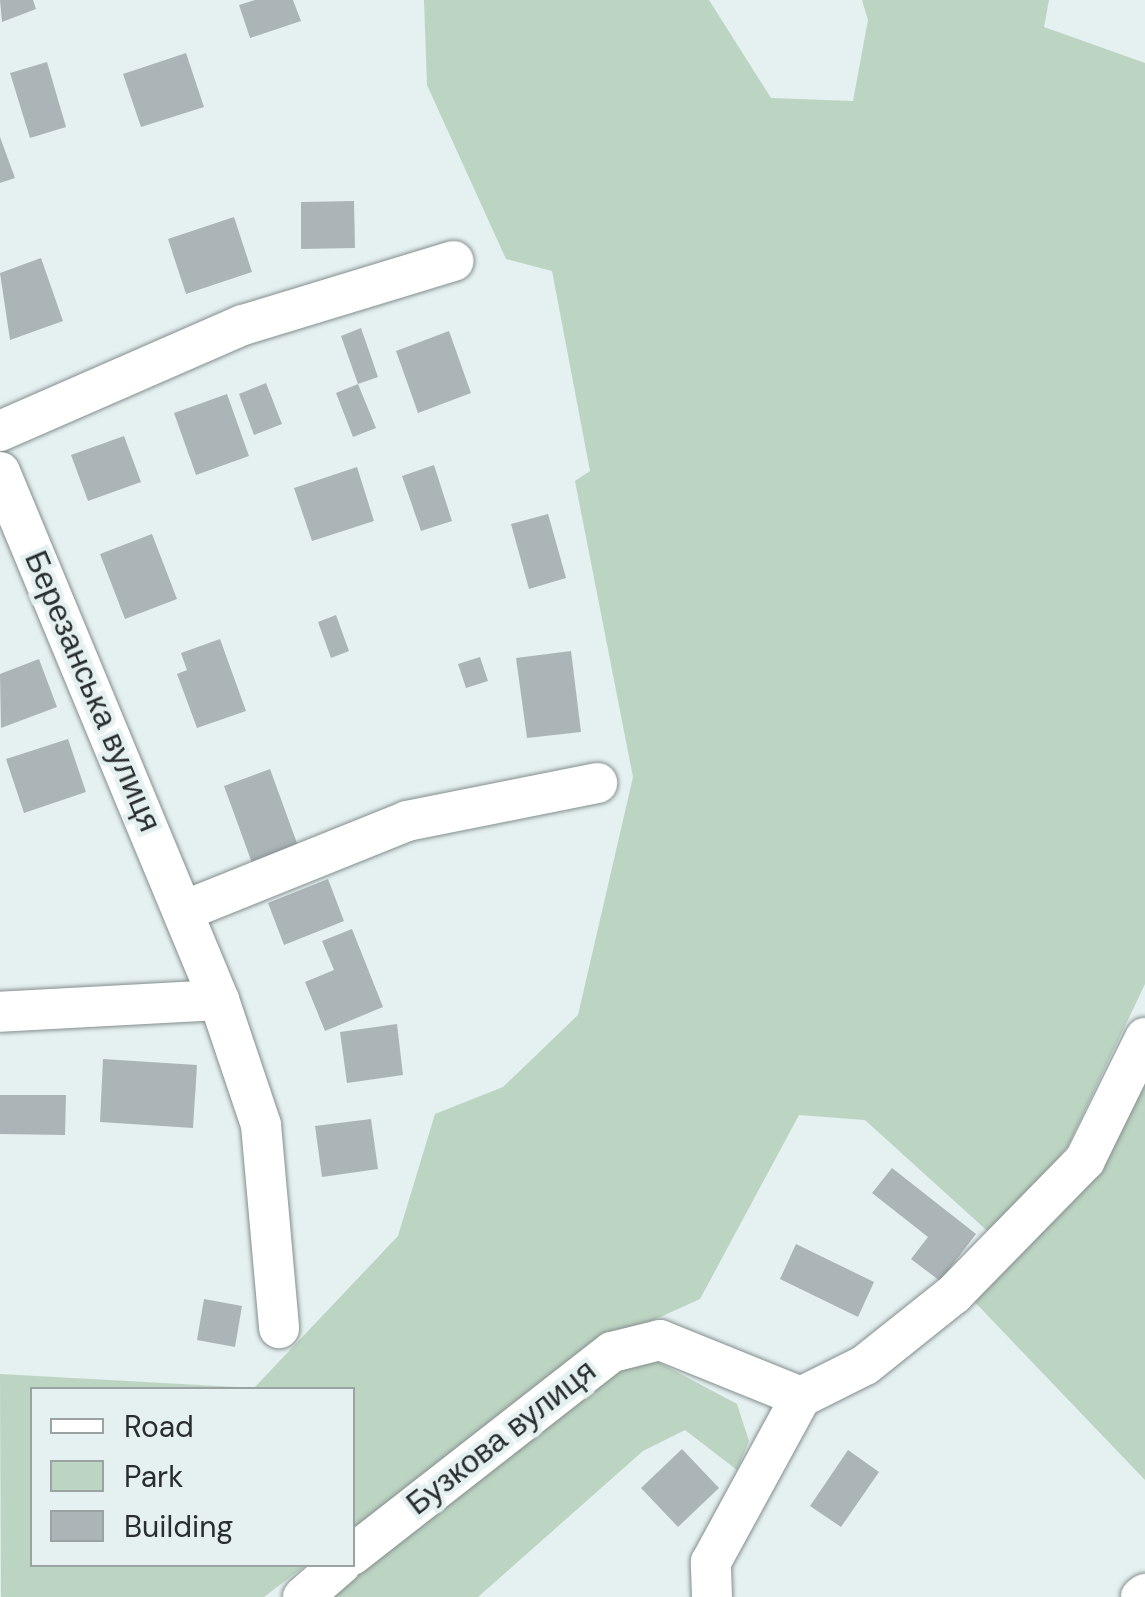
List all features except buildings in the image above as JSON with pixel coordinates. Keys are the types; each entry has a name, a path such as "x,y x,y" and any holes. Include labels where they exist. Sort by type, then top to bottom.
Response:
{"street":[{"path":"0,431 244,324 454,261"},
{"name":"Березанська вулиця","path":"0,472 186,910 261,1125 279,1328"},
{"path":"186,910 407,821 597,783"},
{"path":"0,1012 218,1000"},
{"path":"712,1597 710,1562 801,1397 865,1365 954,1294 1084,1160 1145,1038"},
{"name":"Бузкова вулиця","path":"355,1553 612,1352 660,1340 801,1397"},
{"path":"303,1597 338,1567"}],"green space":[{"path":"424,0 709,0 771,98 853,101 868,20 862,0 1049,0 1044,27 1145,63 1145,984 1068,1146 994,1237 865,1120 799,1115 700,1299 583,1352 355,1527 355,1387 255,1387 398,1236 435,1114 503,1087 578,1015 633,777 575,481 590,471 552,271 506,259 427,85"},
{"path":"1145,1071 1145,1480 967,1294"},
{"path":"647,1356 737,1404 749,1441 737,1470 685,1430 643,1451 478,1597 321,1597 613,1366"},
{"path":"0,1374 236,1387 30,1387 30,1567 303,1567 264,1597 1,1597"}]}
